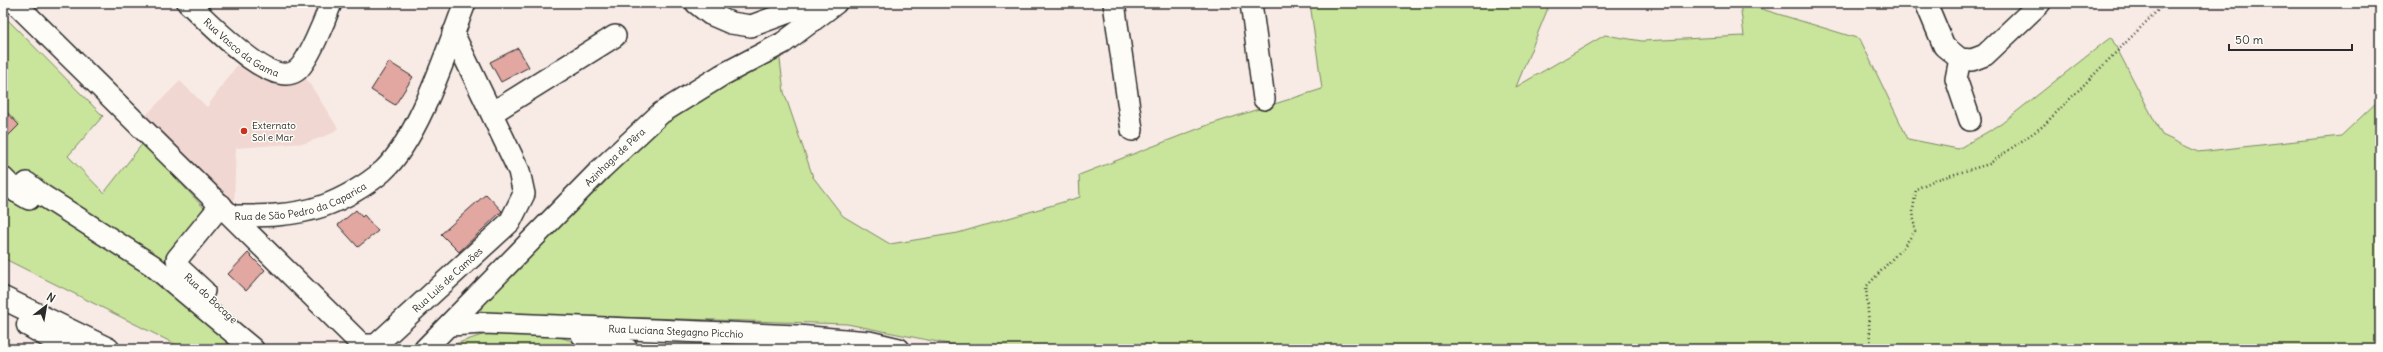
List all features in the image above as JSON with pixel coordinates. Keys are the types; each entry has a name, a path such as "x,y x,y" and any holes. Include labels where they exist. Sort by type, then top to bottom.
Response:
{"main road":[{"path":"3,298 108,349"},
{"path":"3,311 70,349"}],"street":[{"name":"Rua de São Pedro da Caparica","path":"15,3 227,210 271,216 322,206 345,196 383,171 414,128 465,3"},
{"name":"Rua Vasco da Gama","path":"188,3 261,67 278,75 286,75 302,66 326,20 331,3"},
{"path":"696,3 710,14 731,23 752,26 814,3"},
{"name":"Azinhaga de Pêra","path":"425,349 601,169 661,113 722,75 783,44 836,3"},
{"path":"1114,3 1132,130"},
{"path":"1251,3 1264,99"},
{"path":"1926,3 1944,46 1960,59 1972,60 1984,55 2040,3"},
{"name":"Rua Luís de Camões","path":"227,210 362,345 376,345 510,222 524,194 519,171 454,32"},
{"path":"492,113 614,36"},
{"path":"1960,59 1956,79 1970,120"},
{"path":"16,184 140,269 235,349"},
{"path":"16,184 42,195 152,265 253,349"},
{"name":"Rua do Bocage","path":"227,210 180,253 177,264 266,349"},
{"name":"Rua Luciana Stegagno Picchio","path":"450,325 484,324 797,336 869,342 899,349"},
{"path":"554,327 627,349"},
{"path":"782,349 797,336"}],"path":[{"path":"1871,349 1866,286 1905,245 1915,231 1913,210 1916,190 1935,180 1989,164 2043,126 2165,3"}],"shaded area":[{"name":"Externato Sol e Mar","path":"240,61 256,76 272,84 286,85 300,82 304,75 338,128 331,134 306,143 236,148 234,205 142,119 180,81 207,107"}],"green space":[{"path":"1310,3 1550,3 1516,87 1605,35 1642,41 1744,36 1740,3 1742,3 1860,39 1908,139 1958,149 2001,124 2111,37 2162,135 2198,152 2341,136 2377,102 2380,102 2380,349 973,349 847,324 614,317 481,318 481,304 602,178 672,115 779,52 784,92 813,177 843,216 890,244 958,233 1080,197 1079,175 1208,125 1322,89"},
{"path":"3,15 103,116 68,156 104,193 143,143 204,208 161,266 249,349 185,349 3,258"},
{"path":"497,330 550,334 598,349 448,349 455,344"}],"building":[{"path":"518,48 529,67 501,82 490,62"},
{"path":"389,62 413,77 395,105 371,90"},
{"path":"3,108 19,125 3,141"},
{"path":"486,194 502,211 459,252 441,234"},
{"path":"356,210 362,217 364,215 378,231 358,247 338,225"},
{"path":"248,253 265,270 246,291 228,274"}],"place":[{"name":"Externato Sol e Mar","path":"244,131"}]}
